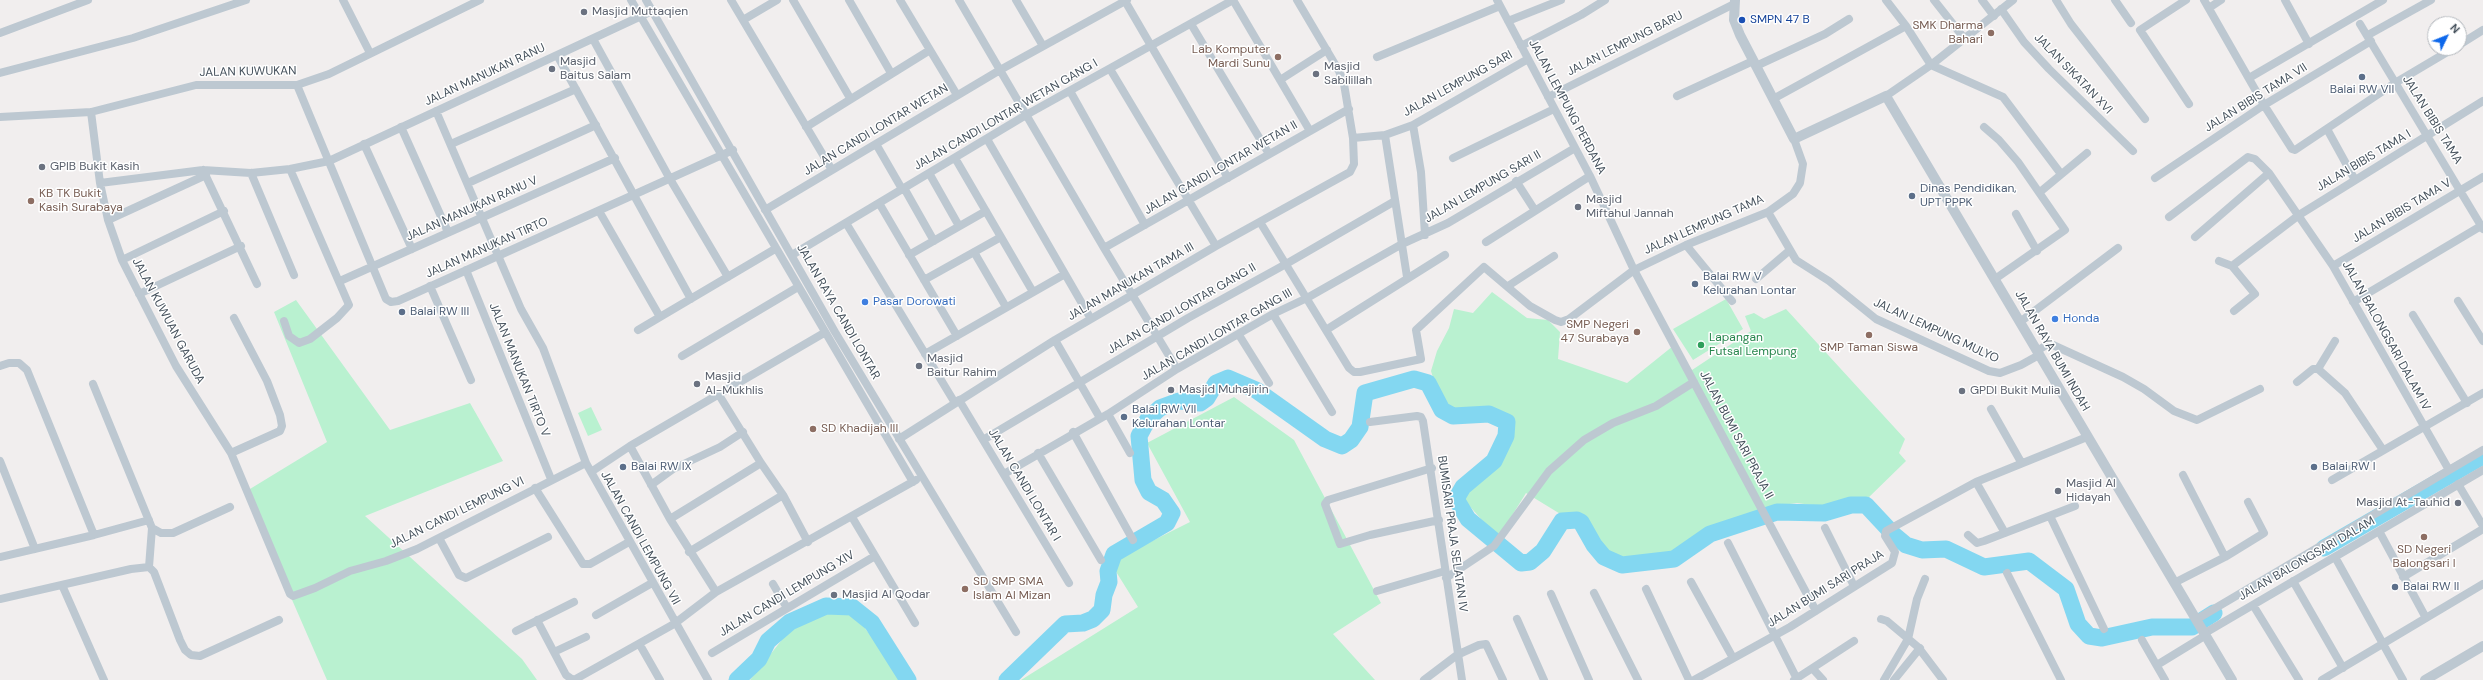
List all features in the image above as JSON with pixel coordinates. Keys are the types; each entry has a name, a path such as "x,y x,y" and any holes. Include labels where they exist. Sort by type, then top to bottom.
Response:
{"street":[{"path":"0,34 88,0"},
{"path":"0,73 133,38 246,0"},
{"path":"343,0 370,53"},
{"name":"JALAN KUWUKAN","path":"0,117 91,112 196,85 297,85 329,74 467,3 480,0"},
{"name":"JALAN RAYA CANDI LONTAR","path":"631,0 720,157 913,482"},
{"name":"JALAN RAYA CANDI LONTAR","path":"646,0 733,150 765,210 847,353 1016,632"},
{"path":"731,0 832,170"},
{"path":"743,20 777,0"},
{"path":"793,0 850,98"},
{"path":"849,0 891,72"},
{"path":"900,0 957,95"},
{"path":"959,0 1104,248 1133,294 1157,337 1178,369"},
{"path":"1233,0 1310,131"},
{"name":"JALAN CANDI LONTAR WETAN GANG I","path":"792,255 1026,115 1233,0"},
{"name":"JALAN MANUKAN TAMA III","path":"899,439 1054,340 1216,246 1350,172 1354,164 1353,138 1349,109 1339,71 1297,0"},
{"path":"1508,21 1561,0"},
{"path":"1521,46 1581,15 1605,0"},
{"path":"1886,0 1906,26 1931,65 2003,97 2061,174"},
{"path":"1934,0 1964,38"},
{"path":"1982,0 1994,16"},
{"path":"1734,2 1734,20 1754,64 1794,140 1886,96 1931,65 2013,0"},
{"path":"2056,0 2071,24 2145,119"},
{"path":"2115,0 2131,23"},
{"path":"2186,0 2140,30 2189,104"},
{"path":"2204,0 2264,105 2292,149 2295,150 2395,84 2441,56"},
{"path":"2209,8 2221,0"},
{"path":"2285,0 2309,44"},
{"path":"2249,78 2383,0"},
{"name":"JALAN BIBIS TAMA VII","path":"2155,178 2264,105 2431,0"},
{"path":"1018,1 1043,46"},
{"path":"1126,1 1228,178"},
{"name":"JALAN CANDI LONTAR WETAN","path":"765,210 1000,70 1126,1"},
{"name":"JALAN LEMPUNG BARU","path":"1548,97 1734,2"},
{"path":"1377,58 1499,3"},
{"name":"JALAN LEMPUNG PERDANA","path":"1499,3 1590,176 1634,270"},
{"name":"JALAN SIKATAN XVI","path":"2001,10 2024,42 2049,69 2133,151"},
{"name":"JALAN MANUKAN RANU","path":"100,183 205,172 251,173 290,169 329,161 652,11"},
{"path":"1677,96 1825,34 1849,19"},
{"path":"1191,24 1269,154"},
{"name":"JALAN BIBIS TAMA","path":"2360,24 2395,84 2461,190 2482,228"},
{"path":"1773,99 1906,26"},
{"path":"2467,40 2483,30"},
{"path":"593,39 670,179 728,277"},
{"path":"806,127 891,72 930,50"},
{"path":"1280,80 1327,50"},
{"path":"557,55 615,158 691,299"},
{"name":"JALAN LEMPUNG SARI","path":"1353,138 1386,135 1413,125 1528,58"},
{"path":"1110,69 1216,246"},
{"name":"JALAN MANUKAN TIRTO","path":"297,85 374,266 386,299 391,302 498,256 733,150"},
{"path":"452,144 576,89"},
{"path":"1070,91 1145,225"},
{"name":"JALAN RAYA BUMI INDAH","path":"1886,96 2232,680"},
{"name":"JALAN BIBIS TAMA I","path":"2232,266 2298,215 2483,101"},
{"name":"JALAN CANDI LONTAR WETAN II","path":"1104,248 1349,109"},
{"path":"1453,158 1554,109"},
{"name":"JALAN CANDI LEMPUNG VII","path":"436,111 452,144 521,309 543,348 586,463 674,624 708,680"},
{"name":"JALAN KUWUAN GARUDA","path":"91,112 100,183 108,220 122,260 176,366 231,453 291,595"},
{"path":"468,183 596,125"},
{"path":"1413,125 1421,172 1425,235"},
{"path":"401,127 448,232"},
{"path":"1984,127 2006,148 2040,192 2065,230 1995,279"},
{"path":"2326,129 2355,180"},
{"path":"1386,135 1407,277"},
{"path":"987,139 1091,319"},
{"name":"JALAN LEMPUNG TAMA","path":"1508,286 1530,306 1561,322 1574,315 1634,270 1686,245 1768,212 1793,194 1800,183 1804,164 1794,140"},
{"path":"364,144 412,249"},
{"path":"876,144 934,241"},
{"name":"JALAN LEMPUNG SARI II","path":"1402,244 1425,235 1575,148"},
{"path":"2040,192 2087,153"},
{"path":"2169,217 2248,157 2255,159 2269,172 2298,215"},
{"name":"JALAN MANUKAN RANU V","path":"340,281 615,158"},
{"path":"956,158 1033,292"},
{"path":"284,321 289,336 294,341 299,343 310,339 337,318 349,305 340,281 290,169"},
{"path":"108,220 205,172 241,246 257,284"},
{"path":"2195,236 2269,172"},
{"path":"251,173 294,275"},
{"path":"929,174 959,226"},
{"path":"1486,242 1534,209 1590,176"},
{"name":"JALAN BIBIS TAMA V","path":"2333,266 2483,177"},
{"path":"1516,181 1534,209"},
{"name":"JALAN CANDI LONTAR GANG II","path":"983,440 1228,295 1286,264 1395,201"},
{"path":"879,203 956,336"},
{"path":"122,260 224,211"},
{"path":"599,211 660,317"},
{"path":"909,255 986,211"},
{"name":"JALAN LEMPUNG MULYO","path":"1768,212 1796,260 1829,281 1876,319 1989,371 2000,373 2008,371 2038,353 2048,344 2054,345 2144,389 2174,411 2197,420 2260,389"},
{"path":"2016,214 2037,251"},
{"name":"JALAN BALONGSARI DALAM IV","path":"2298,215 2333,266 2450,470"},
{"path":"1260,222 1308,298 1326,330 1354,372 1420,359 1416,330 1484,268 1508,286 1554,256"},
{"name":"JALAN CANDI LONTAR I","path":"846,223 925,354 983,440 1069,583"},
{"path":"2353,302 2482,228"},
{"path":"924,280 1001,237"},
{"name":"JALAN CANDI LONTAR GANG III","path":"1004,474 1073,432 1104,416 1178,369 1273,314 1308,298 1402,244"},
{"path":"1686,245 1732,301"},
{"path":"139,294 241,246"},
{"path":"2020,322 2118,248"},
{"path":"638,330 775,249"},
{"path":"1756,279 1790,250"},
{"path":"974,252 1006,307"},
{"path":"1326,330 1407,277 1445,255"},
{"path":"2219,261 2232,266 2255,294 2234,311"},
{"name":"JALAN MANUKAN TIRTO V","path":"466,270 551,479"},
{"name":"JALAN BUMI SARI PRAJA II","path":"1634,270 1771,524 1816,611"},
{"path":"925,354 1064,274"},
{"path":"682,356 808,284"},
{"path":"430,286 472,380"},
{"path":"2458,301 2483,341"},
{"path":"814,316 823,311"},
{"path":"1273,314 1332,412"},
{"path":"2414,315 2467,403"},
{"path":"231,453 280,430 282,426 280,415 267,381 234,318"},
{"path":"591,472 630,446 824,333"},
{"path":"1239,335 1269,383"},
{"path":"1054,340 1080,382 1130,452"},
{"path":"2318,369 2335,341"},
{"path":"839,357 847,353"},
{"path":"0,366 9,363 19,363 27,370 94,535"},
{"path":"2297,382 2313,369 2318,369 2345,393 2383,450"},
{"path":"1377,591 1446,574 1494,546 1549,471 1579,444 1595,432 1656,406 1694,382"},
{"path":"93,384 152,528 149,568"},
{"path":"2332,480 2483,393"},
{"path":"719,395 761,463 783,495 808,542"},
{"path":"1991,409 2021,462"},
{"name":"BUMISARI PRAJA SELATAN IV","path":"1370,422 1421,417 1432,468 1457,656 1462,680"},
{"path":"880,428 889,423"},
{"path":"651,485 673,469 720,447 742,432"},
{"path":"1073,432 1133,540"},
{"name":"JALAN BUMI SARI PRAJA","path":"1694,680 1774,636 1894,561 1895,552 1885,536 1888,530 1976,482 2021,462 2087,437"},
{"path":"630,446 670,519 716,592"},
{"path":"2157,666 2201,627 2483,450"},
{"path":"1038,453 1101,560"},
{"path":"0,460 35,549"},
{"name":"JALAN CANDI LEMPUNG VI","path":"291,595 308,592 350,570 397,557 438,538 551,479 586,463"},
{"path":"670,519 761,463"},
{"path":"1432,468 1326,502 1337,541 1340,544 1370,535 1439,520"},
{"name":"JALAN BALONGSARI DALAM","path":"2201,627 2253,604 2483,470"},
{"path":"2183,475 2226,557"},
{"path":"537,620 566,675 574,680 586,677 674,624 716,592 808,542 921,477"},
{"path":"1976,482 2005,533"},
{"path":"2403,577 2483,528 2458,484"},
{"path":"535,488 583,564 590,564 629,542"},
{"path":"690,552 783,495"},
{"path":"2174,583 2226,557 2264,533 2248,502"},
{"path":"1968,535 1977,543 2075,506"},
{"path":"152,528 161,533 173,533 230,507"},
{"path":"2050,516 2104,629"},
{"path":"852,517 915,623"},
{"path":"0,557 94,535 148,520"},
{"path":"1825,528 1854,586"},
{"path":"2379,531 2426,618"},
{"path":"438,538 459,575 466,578 548,537"},
{"path":"1728,543 1795,679 1813,669 1854,641"},
{"name":"JALAN CANDI LEMPUNG XIV","path":"712,653 875,556"},
{"path":"2335,557 2403,680"},
{"path":"0,599 131,569 149,568 154,572 180,640 185,650 191,655 200,656 279,620"},
{"path":"2007,573 2061,680"},
{"path":"1884,680 1909,640 1917,599 1926,578"},
{"path":"2293,581 2343,668"},
{"path":"1691,582 1733,658"},
{"path":"596,615 652,583"},
{"path":"773,584 787,608"},
{"path":"2322,680 2483,584"},
{"path":"62,585 104,680"},
{"path":"1646,589 1689,680"},
{"path":"1594,593 1638,680"},
{"path":"1551,594 1589,680"},
{"path":"516,631 574,602"},
{"path":"2253,604 2299,680"},
{"path":"1881,618 1919,647 1943,680"},
{"path":"1517,619 1544,680"},
{"path":"554,652 586,637"},
{"path":"2142,640 2165,680"},
{"path":"1424,680 1457,656 1479,645 1486,644 1503,680"},
{"path":"640,645 660,680"},
{"path":"2425,680 2483,646"},
{"path":"1894,680 1919,647"},
{"path":"1813,669 1823,680"}],"green space":[{"path":"1492,292 1527,318 1548,320 1560,332 1558,359 1627,383 1673,346 1692,370 1751,331 1745,316 1754,313 1764,319 1786,309 1905,439 1899,453 1906,461 1866,500 1826,507 1797,503 1768,507 1712,529 1674,553 1662,557 1622,560 1601,546 1589,524 1580,516 1562,515 1526,493 1498,538 1465,501 1467,490 1492,471 1507,448 1515,428 1510,418 1499,411 1467,409 1451,412 1441,404 1431,371 1437,351 1449,328 1454,309 1473,313"},
{"name":"Lapangan Futsal Lempung","path":"1726,299 1743,329 1693,360 1673,329"},
{"path":"296,300 390,430 470,403 503,461 365,516 522,659 537,680 327,680 245,492 327,442 274,312"},
{"path":"1234,397 1294,440 1381,603 1333,634 1375,680 1021,680 1138,607 1110,562 1190,522 1147,443"},
{"path":"591,407 602,430 588,436 578,413"},
{"path":"808,607 854,613 903,680 750,680"}],"waterway":[{"path":"1007,680 1065,624 1083,623 1093,619 1102,610 1104,595 1109,582 1108,571 1114,554 1167,523 1172,513 1163,500 1149,492 1143,480 1139,436 1148,419 1160,408 1179,401 1200,403 1207,398 1216,383 1228,378 1256,390 1325,439 1342,446 1351,440 1360,427 1365,393 1414,379 1428,383 1442,410 1453,416 1489,414 1507,422 1506,436 1494,461 1463,487 1456,499 1468,519 1521,563 1530,562 1543,551 1562,521 1577,520 1581,522 1594,545 1604,557 1622,565 1674,559 1710,534 1777,512 1824,513 1851,505 1866,505 1894,535 1906,545 1922,550 1946,549 1984,567 2029,561 2066,589 2078,624 2089,636 2102,638 2152,627 2192,627 2214,613"},
{"path":"2324,548 2483,456"},
{"path":"737,680 759,659 768,641 790,622 826,606 852,607 872,623 908,680"}],"place":[{"name":"Masjid Muttaqien","path":"584,12"},
{"name":"SMPN 47 B","path":"1742,20"},
{"name":"SMK Dharma Bahari","path":"1991,33"},
{"name":"Lab Komputer Mardi Sunu","path":"1278,57"},
{"name":"Masjid Baitus Salam","path":"552,69"},
{"name":"Masjid Sabilillah","path":"1316,74"},
{"name":"Balai RW VII","path":"2362,77"},
{"name":"GPIB Bukit Kasih","path":"42,167"},
{"name":"Dinas Pendidikan, UPT PPPK","path":"1912,196"},
{"name":"KB TK Bukit Kasih Surabaya","path":"31,201"},
{"name":"Masjid Miftahul Jannah","path":"1578,207"},
{"name":"Balai RW V Kelurahan Lontar","path":"1695,284"},
{"name":"Pasar Dorowati","path":"865,302"},
{"name":"Balai RW III","path":"402,312"},
{"name":"Honda","path":"2055,319"},
{"name":"SMP Negeri 47 Surabaya","path":"1637,332"},
{"name":"SMP Taman Siswa","path":"1869,335"},
{"name":"Lapangan Futsal Lempung","path":"1701,345"},
{"name":"Masjid Baitur Rahim","path":"919,366"},
{"name":"Masjid Al-Mukhlis","path":"697,384"},
{"name":"Masjid Muhajirin","path":"1171,390"},
{"name":"GPDI Bukit Mulia","path":"1962,391"},
{"name":"Balai RW VII Kelurahan Lontar","path":"1124,417"},
{"name":"SD Khadijah III","path":"813,429"},
{"name":"Balai RW IX","path":"623,467"},
{"name":"Balai RW I","path":"2314,467"},
{"name":"Masjid Al Hidayah","path":"2058,491"},
{"name":"Masjid At-Tauhid","path":"2458,503"},
{"name":"SD Negeri Balongsari I","path":"2424,537"},
{"name":"Balai RW II","path":"2395,587"},
{"name":"SD SMP SMA Islam Al Mizan","path":"965,589"},
{"name":"Masjid Al Qodar","path":"834,595"}]}
